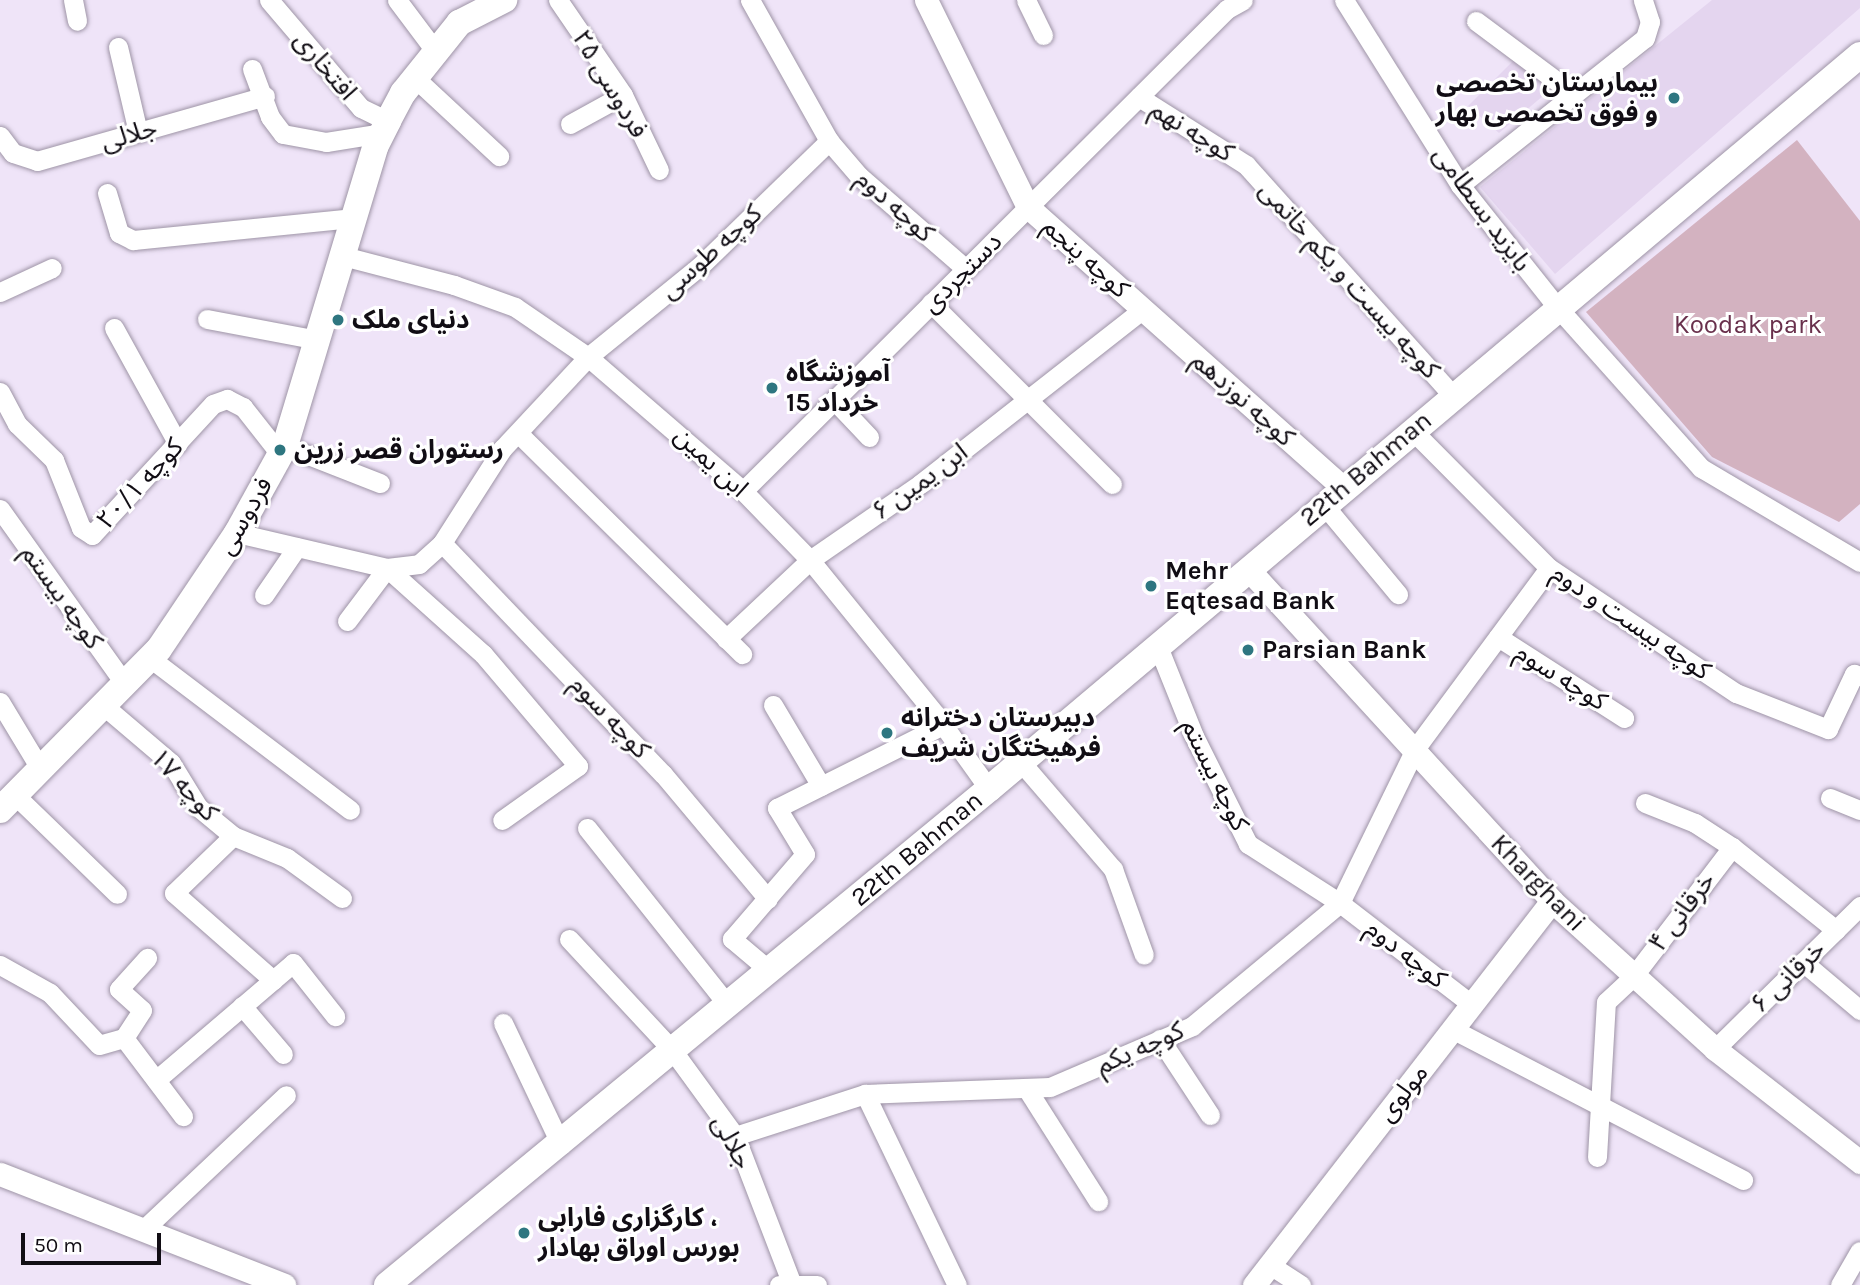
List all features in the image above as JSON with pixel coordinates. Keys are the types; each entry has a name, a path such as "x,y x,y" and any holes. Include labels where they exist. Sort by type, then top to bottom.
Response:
{"main road":[{"name":"فردوسی","path":"8,803 150,658 237,533 283,450 385,127 415,78 459,23 504,0"},
{"name":"22th Bahman","path":"387,1285 561,1145 989,789 1157,644 1249,570 1412,430 1859,58"}],"street":[{"path":"73,0 77,21"},
{"name":"افتخاری","path":"269,0 360,108 385,127"},
{"path":"397,0 436,52"},
{"name":"فردوسی ۲۵","path":"558,0 623,95 659,170"},
{"name":"کوچه دوم","path":"750,0 829,141 859,176 965,268"},
{"path":"926,0 1028,207"},
{"path":"1026,0 1043,35"},
{"name":"دستجردی","path":"743,491 1227,9 1243,0"},
{"name":"بایزید بسطامی","path":"1344,0 1460,186 1558,308 1702,468 1860,562"},
{"path":"1460,186 1645,38 1650,22 1643,0"},
{"path":"1476,21 1574,93"},
{"path":"118,47 138,132"},
{"path":"253,69 265,96 270,117 283,134 326,142 385,127"},
{"path":"415,78 499,156"},
{"path":"570,124 623,95"},
{"name":"جلالی","path":"0,136 13,153 37,161 265,96"},
{"name":"کوچه نهم","path":"1139,97 1246,165"},
{"name":"کوچه طوسی","path":"387,568 419,564 442,543 502,449 588,356 700,266 829,141"},
{"name":"کوچه بیست و یکم خاتمی","path":"1246,165 1453,396"},
{"path":"107,193 119,233 133,240 355,218"},
{"name":"کوچه پنجم","path":"1028,207 1143,309"},
{"name":"ابن یمین","path":"343,256 454,285 515,307 588,356 743,491 810,559 943,725 989,789"},
{"path":"0,292 51,268"},
{"path":"931,303 1112,484"},
{"path":"1027,401 1143,309"},
{"name":"کوچه نوزدهم","path":"1143,309 1334,497"},
{"path":"207,319 318,340"},
{"path":"114,328 178,443"},
{"name":"کوچه ۲۰/۱","path":"0,392 17,424 54,460 80,528 92,535 213,404 227,399 243,407 283,450"},
{"path":"834,400 869,437"},
{"name":"ابن یمین ۶","path":"726,639 810,559 920,484 1027,401"},
{"name":"کوچه بیست و دوم","path":"1412,430 1549,568 1736,693 1828,729 1854,674 1860,676"},
{"path":"518,433 742,654"},
{"path":"283,450 380,482"},
{"path":"1334,497 1398,594"},
{"name":"کوچه بیستم","path":"0,509 125,684"},
{"path":"237,533 387,568 483,654 578,766 502,820"},
{"name":"کوچه سوم","path":"442,543 663,774 768,899"},
{"path":"264,595 297,547"},
{"path":"347,621 387,568"},
{"path":"1415,749 1549,568"},
{"name":"Kharghani","path":"1249,570 1552,901 1632,978 1715,1049 1860,1162"},
{"name":"کوچه سوم","path":"1498,638 1623,718"},
{"name":"کوچه بیستم","path":"1157,644 1194,736 1248,844 1340,904"},
{"path":"150,658 350,810"},
{"path":"0,702 41,770"},
{"path":"773,705 821,786"},
{"name":"۱۷ کوچه","path":"104,706 171,764 198,807 233,836 287,858 342,898"},
{"path":"770,971 732,939 804,854 777,808 943,725"},
{"name":"کوچه یکم","path":"735,1136 865,1094 1050,1087 1192,1026 1340,904 1415,749"},
{"path":"1020,761 1113,869 1144,955"},
{"path":"1830,798 1860,810"},
{"path":"8,803 117,894"},
{"path":"1644,803 1695,823 1732,847 1836,930"},
{"path":"587,828 728,1005"},
{"path":"233,836 174,893 273,980"},
{"name":"خرقانی ۴","path":"1599,1105 1606,1002 1632,978 1732,847"},
{"name":"مولوی","path":"1254,1285 1552,901"},
{"name":"کوچه دوم","path":"1340,904 1471,1004"},
{"name":"خرقانی ۶","path":"1715,1049 1836,930 1858,912"},
{"name":"جلالی","path":"569,939 673,1051 735,1136 785,1283"},
{"path":"0,965 50,993 99,1045 124,1038 142,1010 119,989 147,958"},
{"path":"156,1080 293,962 335,1016"},
{"path":"1803,962 1860,1010"},
{"path":"242,1006 283,1054"},
{"path":"503,1023 561,1145"},
{"path":"1452,1029 1744,1180"},
{"path":"124,1038 184,1116"},
{"path":"1160,1039 1210,1115"},
{"path":"1027,1089 1098,1201"},
{"path":"865,1094 957,1285"},
{"path":"144,1229 286,1096"},
{"path":"1597,1157 1599,1105"},
{"path":"0,1174 284,1285"},
{"path":"1840,1285 1860,1251"},
{"path":"1270,1265 1301,1285"},
{"path":"785,1283 817,1285"}],"shaded area":[{"name":"بیمارستان تخصصی و فوق تخصصی بهار","path":"1712,0 1860,0 1860,8 1555,274 1480,187"},
{"path":"1515,59 1545,84 1544,95 1499,133 1468,106"}],"green space":[{"name":"Koodak park","path":"1797,140 1860,221 1860,504 1839,522 1712,457 1586,312"}],"place":[{"name":"بیمارستان تخصصی و فوق تخصصی بهار","path":"1674,98"},
{"name":"دنیای ملک","path":"338,320"},
{"name":"آموزشگاه 15 خرداد","path":"772,388"},
{"name":"رستوران قصر زرین","path":"280,450"},
{"name":"Mehr Eqtesad Bank","path":"1151,586"},
{"name":"Parsian Bank","path":"1248,650"},
{"name":"دبیرستان دخترانه فرهیختگان شریف","path":"887,733"},
{"name":"کارگزاری فارابی ، بورس اوراق بهادار","path":"524,1233"}]}
